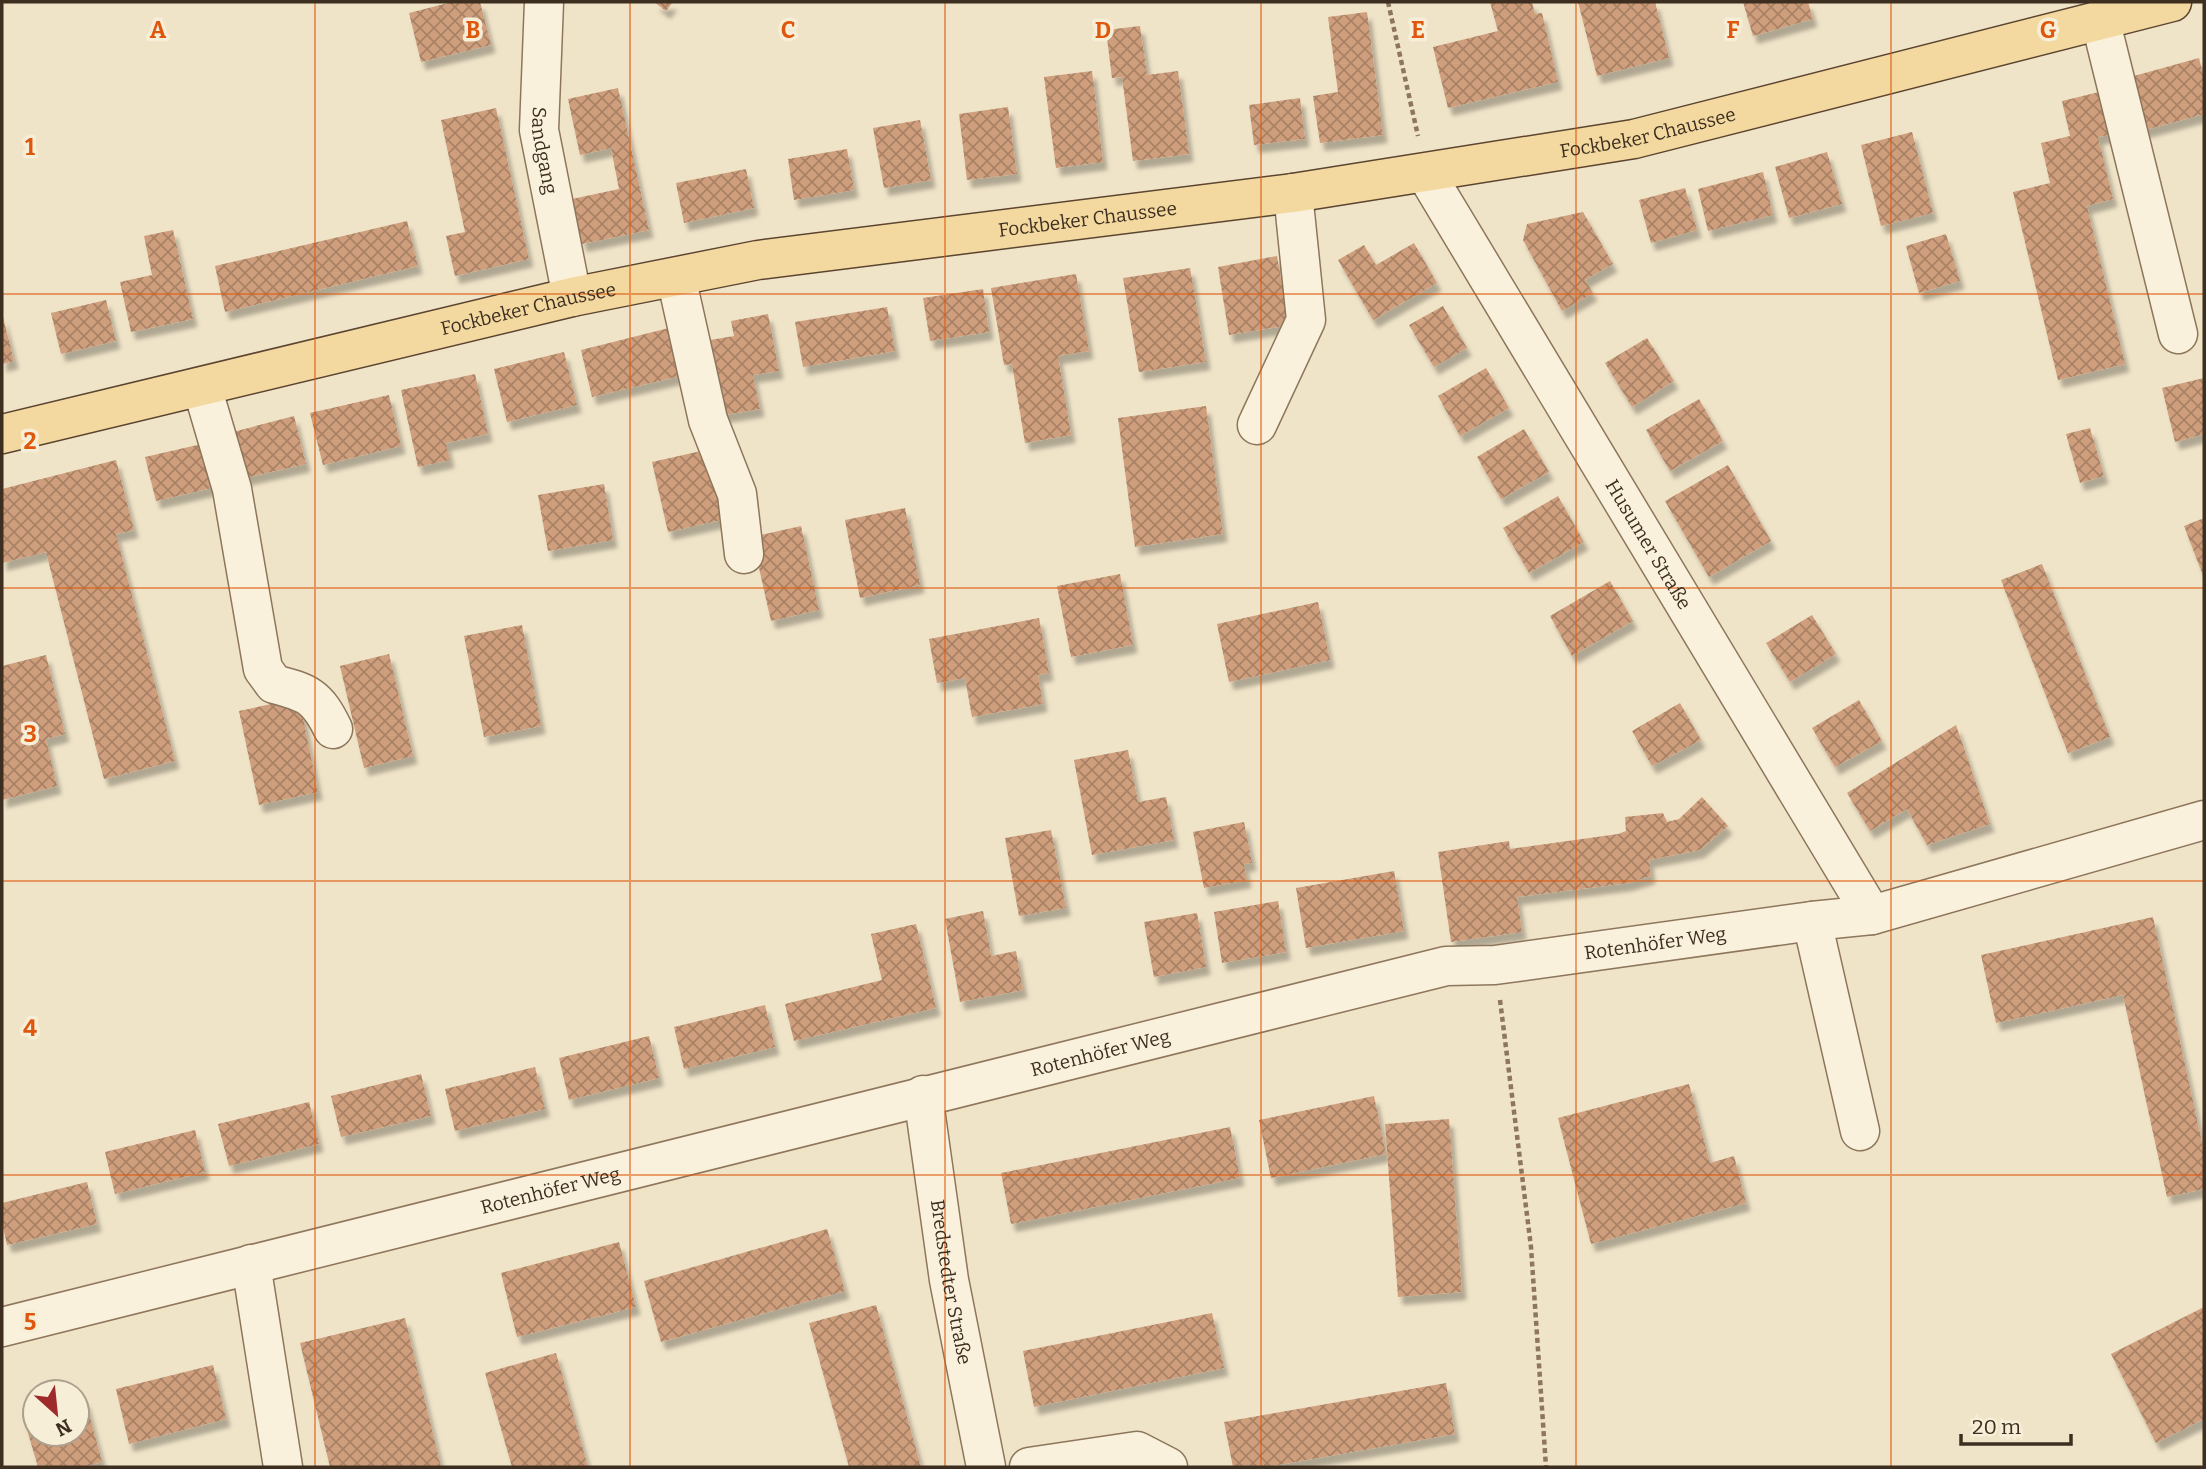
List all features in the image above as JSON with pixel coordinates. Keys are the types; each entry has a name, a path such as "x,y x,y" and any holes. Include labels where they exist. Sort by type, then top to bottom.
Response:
{"main road":[{"name":"Fockbeker Chaussee","path":"2,435 572,297 758,260 1293,193 1634,139 2172,2"}],"street":[{"name":"Sandgang","path":"544,2 539,130 572,297"},
{"path":"2100,19 2178,334"},
{"name":"Husumer Straße","path":"1426,174 1872,915"},
{"path":"1256,425 1306,320 1293,193"},
{"path":"676,277 708,419 737,494 744,554"},
{"path":"202,387 232,489 263,669 274,684 305,692 323,707 333,729"},
{"name":"Rotenhöfer Weg","path":"2,1327 1446,966 1495,965 1872,915 2204,820"},
{"path":"1812,921 1860,1130"},
{"name":"Bredstedter Straße","path":"923,1096 949,1280 986,1467"},
{"path":"251,1264 284,1467"},
{"path":"1028,1467 1137,1451 1168,1467"}],"path":[{"path":"1388,2 1426,174"},
{"path":"1495,965 1531,1247 1546,1467"}],"building":[{"path":"452,2 480,2 491,45 421,62 409,13"},
{"path":"654,2 673,2 666,11"},
{"path":"1490,2 1532,2 1535,14 1542,13 1558,82 1448,108 1433,47 1498,31"},
{"path":"1578,2 1655,2 1669,58 1597,76"},
{"path":"1743,2 1808,2 1813,19 1753,36"},
{"path":"1367,12 1383,135 1320,143 1313,96 1338,92 1328,17"},
{"path":"1140,26 1147,75 1178,71 1189,154 1133,161 1122,77 1112,78 1106,30"},
{"path":"2199,58 2204,78 2204,114 2138,132 2123,79"},
{"path":"1092,71 1103,162 1056,168 1044,77"},
{"path":"618,88 649,230 582,244 572,199 619,189 611,148 580,155 568,99"},
{"path":"2099,92 2109,135 2098,137 2113,199 2087,206 2125,364 2058,380 2013,192 2050,183 2041,143 2070,136 2062,101"},
{"path":"1300,98 1305,139 1254,145 1249,105"},
{"path":"1008,107 1017,174 967,180 959,114"},
{"path":"496,108 529,259 455,276 446,236 465,232 441,120"},
{"path":"920,120 931,180 884,188 873,128"},
{"path":"1912,132 1933,213 1881,226 1861,145"},
{"path":"847,149 854,190 794,200 788,159"},
{"path":"1827,152 1842,204 1789,218 1775,167"},
{"path":"746,169 754,208 684,223 676,183"},
{"path":"1763,172 1773,215 1708,231 1698,189"},
{"path":"1685,188 1697,230 1651,243 1639,200"},
{"path":"1583,212 1613,264 1585,280 1593,293 1562,311 1523,240 1527,224"},
{"path":"407,221 418,266 225,312 215,266"},
{"path":"173,230 193,319 131,332 120,282 152,275 144,236"},
{"path":"1946,234 1960,281 1919,293 1906,246"},
{"path":"1414,243 1437,283 1373,320 1338,260 1364,245 1376,265"},
{"path":"1277,256 1289,325 1229,335 1218,267"},
{"path":"1190,268 1206,362 1139,372 1123,278"},
{"path":"1076,274 1089,351 1058,356 1071,435 1025,443 1012,364 1004,365 991,288"},
{"path":"983,289 989,332 930,341 923,298"},
{"path":"106,300 116,341 61,354 51,313"},
{"path":"1443,306 1467,348 1434,367 1409,325"},
{"path":"887,307 895,351 803,367 795,322"},
{"path":"768,314 779,371 753,375 760,409 718,416 704,341 734,336 731,321"},
{"path":"2,318 14,361 2,364"},
{"path":"669,328 680,376 592,397 581,350"},
{"path":"1647,338 1674,381 1632,407 1605,363"},
{"path":"564,352 577,405 507,422 494,369"},
{"path":"1486,368 1509,408 1460,436 1438,396"},
{"path":"475,374 488,434 446,443 450,460 418,467 401,390"},
{"path":"2204,378 2204,434 2175,442 2162,388"},
{"path":"389,395 401,446 323,465 310,413"},
{"path":"1699,399 1723,441 1670,471 1646,430"},
{"path":"1206,406 1223,534 1135,547 1118,418"},
{"path":"294,416 306,464 240,479 229,433"},
{"path":"2090,428 2104,476 2080,483 2066,434"},
{"path":"1524,429 1549,472 1501,499 1477,457"},
{"path":"206,443 216,487 156,501 145,457"},
{"path":"710,449 726,519 668,532 652,462"},
{"path":"116,460 134,530 116,534 175,761 104,779 46,552 2,563 2,489"},
{"path":"1728,465 1771,541 1709,577 1665,501"},
{"path":"604,484 613,540 548,551 538,495"},
{"path":"1558,496 1584,542 1529,573 1503,528"},
{"path":"905,508 920,585 860,598 845,520"},
{"path":"2204,518 2204,578 2184,526"},
{"path":"801,526 819,610 771,621 752,537"},
{"path":"2042,564 2110,737 2068,753 2001,580"},
{"path":"1120,574 1133,645 1071,657 1057,586"},
{"path":"1610,581 1633,621 1572,656 1550,616"},
{"path":"1318,602 1330,660 1229,682 1217,624"},
{"path":"1812,615 1836,654 1790,682 1766,643"},
{"path":"1039,618 1049,673 1038,675 1043,704 972,717 965,678 937,683 929,639"},
{"path":"522,625 541,726 484,737 464,636"},
{"path":"389,654 413,756 364,768 340,666"},
{"path":"46,655 65,734 46,739 57,786 2,800 2,666"},
{"path":"299,698 318,792 259,805 239,711"},
{"path":"1859,700 1882,741 1835,767 1812,728"},
{"path":"1680,703 1701,740 1652,766 1632,731"},
{"path":"1956,725 1990,824 1927,845 1907,809 1870,831 1847,793"},
{"path":"1128,750 1138,802 1166,797 1174,840 1092,855 1074,760"},
{"path":"1702,797 1728,826 1700,850 1649,860 1651,876 1628,883 1517,897 1522,932 1451,942 1438,852 1509,841 1510,849 1618,834 1626,831 1625,817 1663,813 1667,822 1679,819"},
{"path":"1244,822 1252,863 1244,864 1247,880 1204,888 1193,832"},
{"path":"1051,830 1066,908 1019,916 1005,838"},
{"path":"1394,871 1404,931 1306,948 1296,888"},
{"path":"1278,901 1286,952 1222,963 1214,912"},
{"path":"983,911 991,956 1016,951 1023,990 960,1002 945,919"},
{"path":"1197,913 1206,967 1154,977 1144,922"},
{"path":"2153,917 2204,1152 2204,1189 2167,1197 2123,995 1996,1023 1981,955"},
{"path":"916,924 936,1008 794,1041 785,1004 882,980 871,934"},
{"path":"765,1005 775,1047 684,1069 674,1027"},
{"path":"649,1036 659,1078 569,1100 559,1058"},
{"path":"535,1067 545,1109 455,1131 445,1089"},
{"path":"421,1074 431,1116 341,1137 331,1096"},
{"path":"1689,1084 1710,1163 1734,1156 1746,1203 1591,1244 1558,1118"},
{"path":"1374,1096 1386,1154 1271,1178 1259,1120"},
{"path":"309,1102 319,1144 229,1166 218,1124"},
{"path":"1449,1119 1462,1292 1398,1297 1385,1124"},
{"path":"1230,1127 1240,1178 1011,1224 1001,1173"},
{"path":"195,1130 205,1172 115,1194 105,1152"},
{"path":"87,1182 97,1224 7,1245 2,1222 2,1203"},
{"path":"827,1229 845,1291 661,1342 644,1281"},
{"path":"619,1242 636,1307 517,1337 501,1273"},
{"path":"876,1305 921,1467 849,1467 809,1323"},
{"path":"2204,1307 2204,1419 2156,1443 2111,1354"},
{"path":"1212,1313 1224,1368 1034,1407 1023,1351"},
{"path":"405,1318 441,1467 330,1467 300,1343"},
{"path":"556,1353 588,1467 512,1467 485,1373"},
{"path":"213,1365 226,1419 129,1444 116,1389"},
{"path":"1446,1383 1455,1434 1267,1467 1233,1467 1224,1422"},
{"path":"91,1421 102,1462 83,1467 38,1467 32,1448 91,1448"}]}
